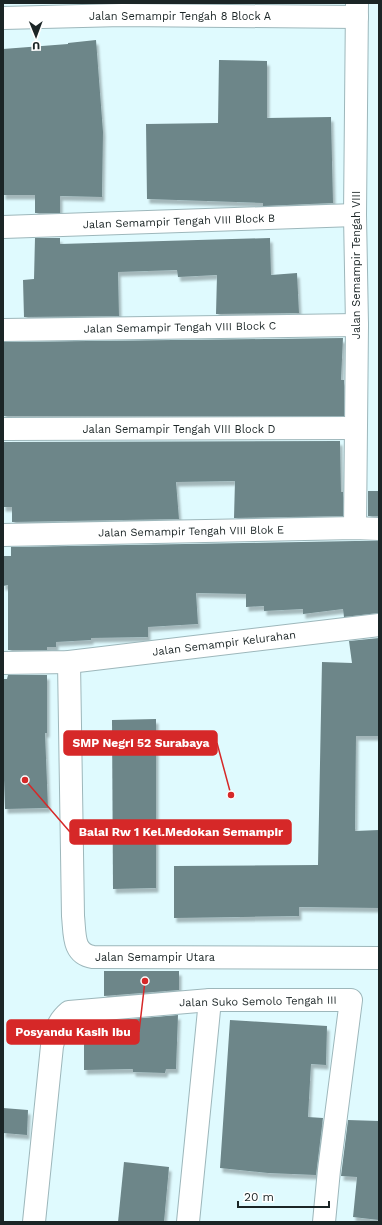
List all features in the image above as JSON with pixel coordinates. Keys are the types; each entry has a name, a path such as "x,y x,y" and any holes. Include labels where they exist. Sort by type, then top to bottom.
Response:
{"street":[{"name":"Jalan Semampir Tengah 8 Block A","path":"3,18 357,10"},
{"name":"Jalan Semampir Tengah VIII","path":"355,528 357,325 355,215 357,10"},
{"name":"Jalan Semampir Tengah VIII Block B","path":"3,227 355,215"},
{"name":"Jalan Semampir Tengah VIII Block C","path":"3,330 357,325"},
{"name":"Jalan Semampir Tengah VIII Block D","path":"3,429 356,428"},
{"name":"Jalan Semampir Tengah VIII Blok E","path":"3,535 355,528 379,529"},
{"name":"Jalan Semampir Kelurahan","path":"3,663 69,662 379,625"},
{"name":"Jalan Semampir Utara","path":"69,662 73,916 76,945 82,953 93,957 379,958"},
{"name":"Jalan Suko Semolo Tengah III","path":"34,1222 52,1046 57,1026 62,1018 69,1012 78,1010 210,1000 351,1000 329,1170 324,1222"},
{"path":"188,1222 210,1000"}],"building":[{"path":"96,40 103,132 102,197 60,196 60,213 35,213 35,195 3,195 3,49 68,44"},
{"path":"219,60 267,61 267,118 331,117 333,203 263,206 263,203 147,199 146,124 218,123"},
{"path":"35,238 60,238 60,244 270,238 271,275 297,273 299,313 216,314 217,275 178,277 177,270 118,272 119,316 24,317 23,280 34,279"},
{"path":"343,338 341,380 344,380 344,416 3,416 3,342"},
{"path":"340,441 343,516 234,518 235,481 176,482 179,519 12,522 12,507 3,507 3,442"},
{"path":"368,491 379,491 379,516 368,516"},
{"path":"379,541 379,613 344,617 343,609 303,614 303,609 264,611 264,606 246,607 246,594 196,593 198,624 148,627 148,637 91,638 91,640 56,642 56,647 47,647 47,650 8,650 8,585 3,586 3,556 11,556 11,547"},
{"path":"379,638 379,736 356,736 355,831 379,830 379,908 299,907 299,916 174,918 174,866 318,865 322,662 352,663 349,641"},
{"path":"8,675 47,675 47,733 45,733 48,808 5,809 3,679 7,679"},
{"path":"156,719 156,888 113,889 112,720"},
{"path":"104,971 179,971 179,990 104,996"},
{"path":"178,1015 176,1069 166,1069 165,1073 133,1072 133,1069 84,1070 84,1023"},
{"path":"230,1020 327,1026 326,1065 311,1064 308,1117 323,1118 316,1175 268,1173 220,1168"},
{"path":"3,1108 28,1110 27,1135 3,1133"},
{"path":"348,1120 379,1121 379,1220 353,1217 357,1177 341,1176"},
{"path":"124,1162 169,1167 164,1222 118,1222"}],"place":[{"name":"Balai Rw 1 Kel.Medokan Semampir","path":"25,780"},
{"name":"SMP Negri 52 Surabaya","path":"231,795"},
{"name":"Posyandu Kasih Ibu","path":"145,981"}]}
